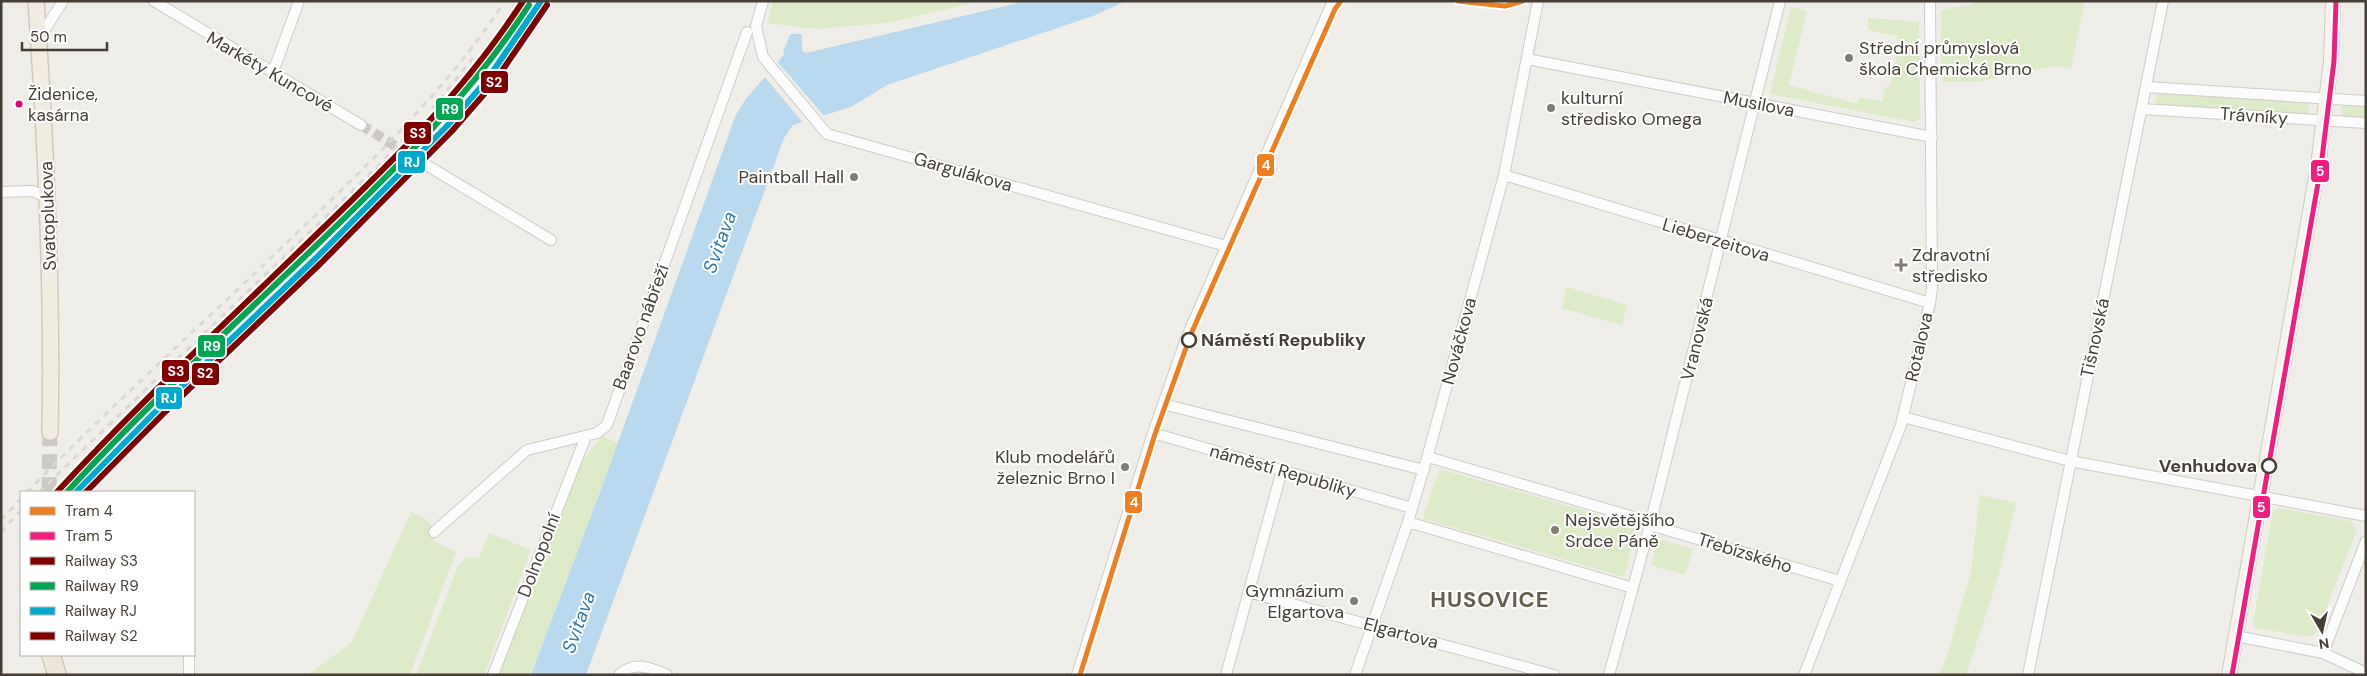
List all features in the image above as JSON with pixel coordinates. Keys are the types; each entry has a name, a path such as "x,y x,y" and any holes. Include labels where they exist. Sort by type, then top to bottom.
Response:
{"highway":[{"path":"45,656 45,675"},
{"path":"52,656 57,675"}],"main road":[{"name":"Svatoplukova","path":"36,1 48,198 52,363 50,432"}],"street":[{"path":"39,39 63,1"},
{"name":"Markéty Kuncové","path":"154,1 362,126"},
{"path":"273,72 299,1"},
{"name":"Baarovo nábřeží","path":"434,532 527,450 597,433 607,425 751,29 763,1"},
{"path":"1077,675 1153,433 1186,339 1333,1"},
{"name":"Nováčkova","path":"1355,675 1408,522 1428,457 1504,175 1538,1"},
{"name":"Vranovská","path":"1609,675 1634,588 1722,242 1780,1"},
{"name":"Rotalova","path":"1804,675 1903,417 1930,303 1932,288 1932,137 1930,1"},
{"name":"Tišnovská","path":"2028,675 2143,109 2163,1"},
{"path":"2229,675 2325,121 2333,1"},
{"name":"Gargulákova","path":"751,29 767,63 823,131 833,136 1226,246"},
{"name":"Musilova","path":"1527,59 1932,137"},
{"name":"Trávníky","path":"2146,87 2366,101"},
{"name":"Trávníky","path":"2143,109 2366,123"},
{"path":"428,166 551,240"},
{"name":"Lieberzeitova","path":"1504,175 1930,303"},
{"path":"1,192 34,191 48,198"},
{"name":"náměstí Republiky","path":"1163,404 1424,470"},
{"path":"1903,417 2070,461 2366,516"},
{"name":"náměstí Republiky","path":"1153,433 1412,508"},
{"name":"Dolnopolní","path":"493,675 586,436"},
{"path":"1428,457 1640,519 1650,525"},
{"path":"1226,675 1282,470"},
{"path":"1408,522 1634,588"},
{"name":"Třebízského","path":"1650,525 1840,581"},
{"path":"2323,653 2366,542"},
{"name":"Elgartova","path":"1248,592 1554,675"},
{"path":"2236,636 2323,653 2366,673"},
{"path":"189,656 189,675"},
{"path":"619,675 636,666 650,667 667,675"}],"green space":[{"path":"773,1 981,1 887,23 816,29 768,23"},
{"path":"1976,1 2085,1 2071,68 2056,66 1976,82 1942,82 1941,10 1974,4"},
{"path":"1791,7 1807,11 1789,85 1857,104 1859,97 1883,102 1884,90 1890,85 1900,43 1896,36 1868,30 1868,18 1919,22 1920,118 1914,122 1770,94"},
{"path":"2158,92 2309,101 2308,116 2155,105"},
{"path":"2343,103 2366,104 2366,119 2341,117"},
{"path":"1567,287 1627,305 1622,325 1562,308"},
{"path":"602,436 618,443 531,675 498,675 580,463"},
{"path":"1440,469 1638,526 1624,577 1425,519 1423,516"},
{"path":"1980,495 2016,503 1999,574 1966,675 1938,675 1945,662 1971,572"},
{"path":"2279,508 2351,521 2357,530 2317,632 2309,637 2256,628 2253,623 2273,511"},
{"path":"411,512 427,520 439,536 433,540 456,552 410,675 308,675 352,642"},
{"path":"489,533 531,550 484,675 416,675 458,566 467,557 479,558"},
{"path":"1658,539 1693,549 1685,575 1651,565"}],"water":[{"name":"Svitava","path":"1026,1 1126,1 1093,16 887,85 851,107 793,125 784,138 586,675 531,675 606,476 735,117 745,100 784,55 783,53 790,34 802,34 802,51 806,53"}],"pier":[{"path":"777,61 825,117 804,124 764,76"}],"tunnel":[{"path":"361,125 428,166"},
{"path":"49,491 50,432"}],"railway":[{"path":"28,491 94,425 265,264 382,150 459,64 505,1"},
{"path":"432,109 473,58"},
{"path":"40,491 370,174 417,125"},
{"path":"1,520 20,500"},
{"path":"1,532 20,511"}],"tram line":[{"name":"4","path":"1080,675 1155,434 1191,334 1335,9 1341,1"},
{"name":"4","path":"1458,1 1505,6 1523,1"},
{"name":"5","path":"2232,675 2321,166 2334,61 2336,1"}],"rail line":[{"name":"S3","path":"58,491 152,394 343,209 426,125 477,65 523,1"},
{"name":"RJ","path":"77,491 160,407 316,258 447,126 487,80 541,1"},
{"name":"R9","path":"68,491 161,395 406,157 483,69 529,5"},
{"name":"S2","path":"87,491 165,412 321,263 452,131 493,84 547,5"}],"place":[{"name":"Střední průmyslová škola Chemická Brno","path":"1849,58"},
{"name":"Židenice, kasárna","path":"19,104"},
{"name":"kulturní středisko Omega","path":"1551,108"},
{"name":"Paintball Hall","path":"854,177"},
{"name":"Zdravotní středisko","path":"1901,265"},
{"name":"Náměstí Republiky","path":"1189,340"},
{"name":"Venhudova","path":"2269,466"},
{"name":"Klub modelářů železnic Brno I","path":"1125,467"},
{"name":"Nejsvětějšího Srdce Páně","path":"1555,530"},
{"name":"Gymnázium Elgartova","path":"1354,601"}],"district":[{"name":"HUSOVICE","path":"1490,599"}]}
